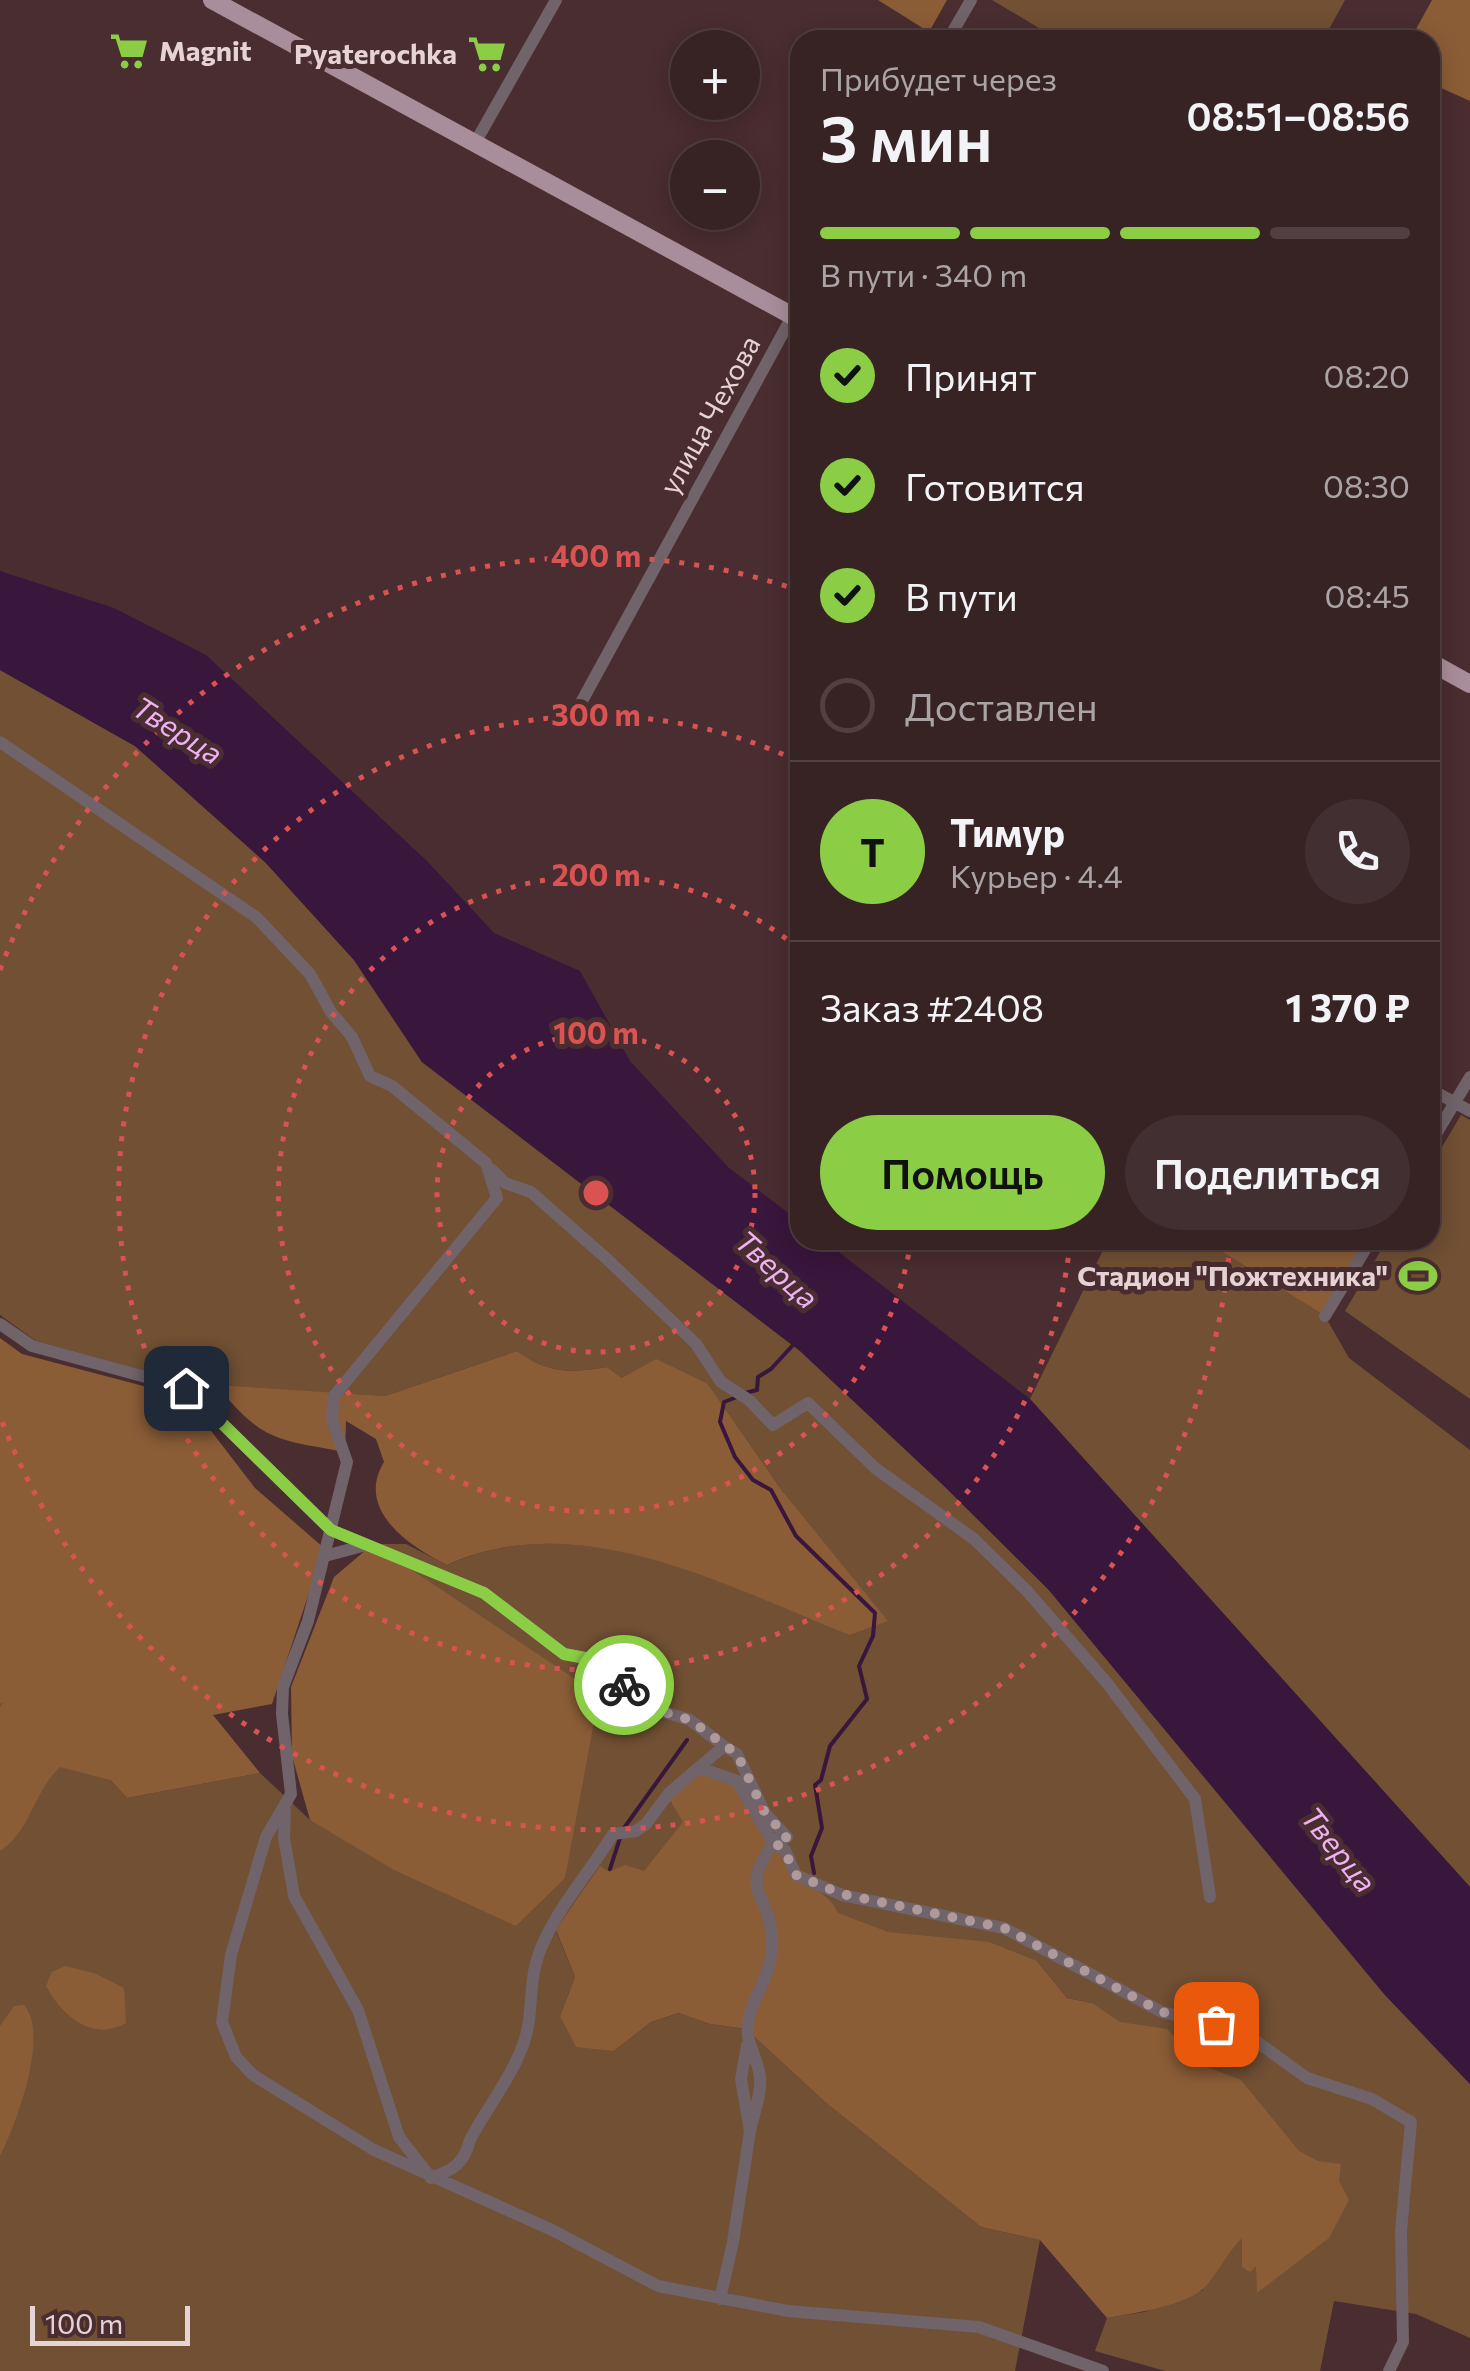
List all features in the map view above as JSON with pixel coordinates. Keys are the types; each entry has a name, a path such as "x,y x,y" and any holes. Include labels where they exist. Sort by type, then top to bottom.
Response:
{"main road":[{"path":"212,0 790,308"},
{"path":"1440,668 1470,684"}],"street":[{"path":"475,143 556,0"},
{"path":"954,30 971,0"},
{"name":"улица Чехова","path":"577,710 790,326"},
{"path":"0,742 256,917 310,974 330,1012 352,1038 370,1076 392,1086 505,1183 531,1192 696,1344 722,1382 749,1400 773,1425 808,1403 875,1468 962,1529 1027,1591 1107,1684 1195,1799 1210,1897"},
{"path":"1440,1127 1470,1077"},
{"path":"1440,1094 1470,1111"},
{"path":"486,1164 497,1198 334,1396 332,1419 346,1462 308,1622 283,1687 292,1794 266,1837 232,1955 222,2022 228,2046 248,2070 374,2150 552,2230 658,2286 788,2311 979,2326 1103,2371"},
{"path":"1325,1316 1365,1250"},
{"path":"0,1324 32,1346 186,1388 331,1530 484,1593 564,1654 601,1661 644,1706 690,1720 737,1754 765,1813 787,1837 774,1842 756,1868 758,1896 772,1935 766,1984 749,2015 747,2045 761,2078 734,2242 720,2299"},
{"path":"325,1556 366,1545"},
{"path":"432,2178 466,2158 470,2140 523,2046 528,2027 528,1988 536,1959 567,1899 614,1834 636,1831 646,1824 669,1793 724,1746"},
{"path":"700,1768 737,1781 752,1813 784,1850 796,1875 842,1894 1004,1928 1162,2012 1242,2031 1307,2078 1372,2099 1411,2122 1401,2231 1403,2342 1389,2371"},
{"path":"285,1808 284,1838 294,1896 358,2010 399,2137 432,2178"}],"shaded area":[{"path":"878,0 947,0 930,30"},
{"path":"992,0 1345,0 1328,30 1042,30"},
{"path":"1432,0 1470,0 1470,101 1440,88 1440,30 1416,30"},
{"path":"0,670 135,746 265,862 354,960 422,1062 800,1351 1048,1589 1385,1995 1470,2084 1470,2338 1416,2314 1334,2301 1320,2371 1165,2371 1095,2351 1107,2318 1144,2312 1203,2290 1092,2003 1067,1998 1037,1961 556,1931 575,1977 560,2016 614,2051 651,2022 680,2013 710,2024 746,2029 825,2102 981,2227 1040,2240 1015,2371 0,2371 0,1704 20,1687 127,1798 260,1773 310,1820 565,1878 574,1817 373,1544 406,1544 447,1565 497,1549 548,1544 600,1548 703,1575 849,1635 783,1492 708,1384 622,1378 607,1367 560,1370 517,1351 385,1396 185,1382 36,1341 0,1315"},
{"name":"Стадион \"Пожтехника\"","path":"1461,1115 1470,1120 1470,1399 1345,1311 1381,1250 1440,1250 1440,1150"},
{"path":"1103,1250 1219,1250 1325,1316 1349,1358 1470,1450 1470,1887 1030,1399"},
{"path":"1219,1250 1365,1250 1325,1316"},
{"path":"0,1338 22,1354 185,1397 255,1488 324,1548 272,1704 213,1715 260,1773 127,1798 110,1780 60,1767 19,1833 0,1851 0,1707 4,1702 0,1704"},
{"path":"517,1351 549,1368 570,1371 607,1367 622,1378 656,1359 708,1384 783,1492 888,1621 849,1635 703,1575 600,1548 548,1544 497,1549 447,1565 403,1537 381,1511 376,1496 377,1479 384,1462 376,1439 346,1421 345,1452 286,1440 246,1418 216,1385 385,1396"},
{"path":"373,1544 599,1695 565,1878 516,1926 394,1870 310,1820 292,1756 291,1687 334,1577"},
{"path":"715,1773 752,1804 800,1875 838,1913 888,1932 989,1942 1037,1961 1067,1998 1092,2003 1120,2022 1167,2029 1201,2065 1241,2080 1299,2151 1318,2161 1341,2164 1339,2181 1349,2200 1329,2238 1257,2293 1256,2266 1250,2272 1242,2267 1242,2238 1196,2294 1158,2308 1107,2318 1040,2240 981,2227 825,2102 746,2029 710,2024 679,2013 651,2022 614,2051 576,2047 560,2016 575,1977 556,1930 600,1866 609,1872 625,1865 644,1871 683,1822 670,1800 692,1776"},
{"path":"65,1966 94,1973 124,1988 126,2023 101,2030 69,2015 46,1986 52,1972"},
{"path":"24,2005 31,2019 32,2058 21,2102 0,2156 0,2026 14,2006"}],"water":[{"name":"Тверца","path":"0,571 114,608 206,655 427,861 494,933 580,971 630,1061 729,1168 790,1214 790,1250 836,1250 1030,1399 1470,1887 1470,2084 1385,1995 1048,1589 942,1484 800,1351 422,1062 354,960 265,862 135,746 0,670"}],"waterway":[{"path":"745,1393 757,1390 758,1377 793,1345"},
{"path":"737,1397 724,1402 720,1422 735,1457 753,1480 771,1490 796,1536 875,1613 873,1636 859,1666 867,1699 830,1746 821,1780 815,1785 822,1828 811,1856 814,1873"},
{"path":"624,1828 687,1740"},
{"path":"610,1869 620,1838"}],"way so far":[{"path":"624,1685 644,1706 690,1720 737,1754 765,1813 787,1837 774,1842 784,1850 796,1875 842,1894 888,1906 1004,1928 1162,2012 1216,2024"}],"place":[{"name":"Magnit","path":"129,51"},
{"name":"Pyaterochka","path":"487,54"},
{"name":"Стадион \"Пожтехника\"","path":"1418,1276"}],"route":[{"path":"186,1388 331,1530 442,1572 484,1593 564,1654 601,1661 624,1685"}]}
